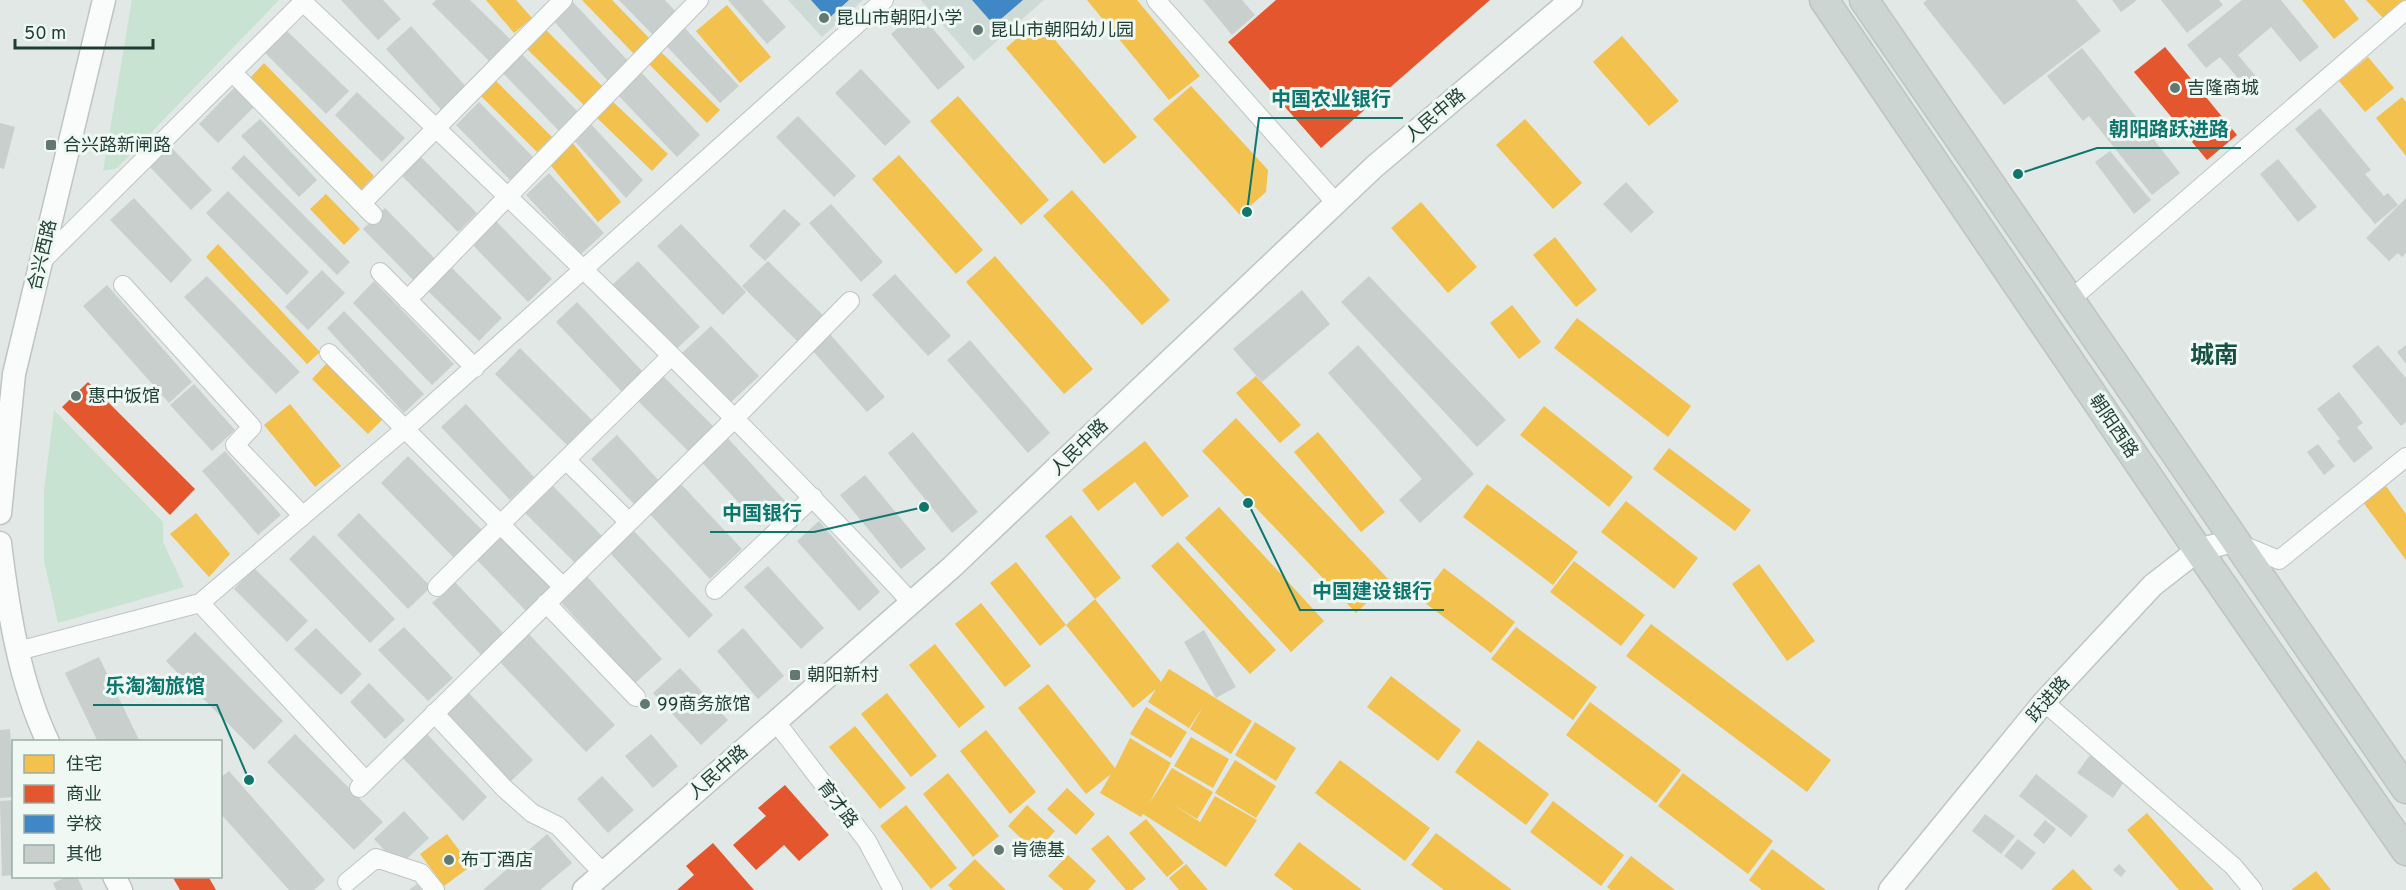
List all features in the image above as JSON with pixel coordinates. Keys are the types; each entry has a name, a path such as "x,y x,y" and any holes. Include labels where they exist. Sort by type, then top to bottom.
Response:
{"main road":[{"name":"朝阳西路","path":"1824,0 2406,851"},
{"name":"朝阳西路","path":"1863,0 2233,541 2406,789"}],"street":[{"name":"合兴西路","path":"0,513 14,374 104,0"},
{"path":"232,72 367,209 437,130 563,0"},
{"path":"407,300 699,0"},
{"path":"18,651 200,603 475,368 884,0"},
{"path":"1156,0 1336,203"},
{"name":"人民中路","path":"584,890 912,603 1374,167 1570,0"},
{"path":"41,262 303,2 584,271 734,419 813,497 912,603"},
{"path":"2070,300 2406,10"},
{"path":"380,272 475,368"},
{"path":"123,285 252,427 235,445 303,516"},
{"path":"200,603 363,785 434,712 734,419 850,301"},
{"path":"329,353 563,587"},
{"path":"437,587 670,357"},
{"path":"2233,541 2279,560 2406,457"},
{"path":"566,460 629,522"},
{"path":"715,590 813,497"},
{"name":"跃进路","path":"1890,890 2044,702 2153,585 2198,550 2233,541"},
{"path":"0,543 5,588 18,651 48,740"},
{"path":"546,603 636,697"},
{"path":"2044,702 2233,866 2253,890"},
{"path":"434,712 505,789 532,813 558,826 603,873"},
{"name":"育才路","path":"776,722 867,841 893,890"},
{"path":"347,882 376,858 420,873 435,890"}],"shaded area":[{"name":"昆山市朝阳小学","path":"788,0 863,0 822,37"},
{"name":"昆山市朝阳幼儿园","path":"921,0 1044,0 974,61"}],"green space":[{"path":"132,0 279,0 117,168 103,171"},
{"path":"54,410 163,522 163,542 184,587 58,623 44,561 44,490"}],"building: 住宅":[{"path":"486,0 516,0 532,18 514,33"},
{"path":"582,0 612,0 650,39 635,55"},
{"path":"1087,0 1137,0 1200,76 1169,100"},
{"path":"2302,0 2344,0 2359,19 2334,39"},
{"path":"2366,0 2404,0 2383,18"},
{"path":"727,5 771,57 740,83 696,31"},
{"path":"1038,20 1137,137 1104,164 1006,48"},
{"path":"545,29 604,88 586,107 526,48"},
{"path":"1622,36 1679,101 1649,126 1593,62"},
{"path":"659,50 720,110 707,123 647,62"},
{"path":"2368,57 2394,88 2365,112 2339,81"},
{"path":"264,63 374,176 360,191 250,78"},
{"path":"493,78 552,137 537,152 478,93"},
{"path":"1191,86 1268,170 1266,192 1240,215 1153,119"},
{"path":"958,96 1049,200 1021,225 930,121"},
{"path":"2402,97 2406,102 2406,156 2376,118"},
{"path":"610,99 668,154 652,171 594,115"},
{"path":"1525,119 1582,183 1553,209 1496,145"},
{"path":"571,141 621,202 598,222 547,161"},
{"path":"899,155 983,250 956,274 872,179"},
{"path":"1072,190 1170,300 1142,325 1043,216"},
{"path":"326,194 360,229 344,245 310,209"},
{"path":"1421,202 1477,267 1448,293 1391,228"},
{"path":"1555,237 1597,290 1576,307 1533,255"},
{"path":"218,244 320,352 307,364 206,257"},
{"path":"995,256 1093,369 1064,394 966,282"},
{"path":"1512,305 1541,342 1519,359 1490,323"},
{"path":"1577,318 1691,406 1668,437 1554,348"},
{"path":"327,363 384,418 368,434 312,379"},
{"path":"1256,376 1301,425 1280,443 1236,393"},
{"path":"290,404 341,466 315,487 264,425"},
{"path":"1544,406 1633,477 1609,507 1520,435"},
{"path":"1236,418 1390,581 1356,613 1202,451"},
{"path":"1318,432 1385,512 1361,532 1294,452"},
{"path":"1145,441 1189,496 1162,517 1135,482 1098,511 1082,490"},
{"path":"1669,448 1751,510 1735,531 1653,469"},
{"path":"1487,484 1578,552 1553,585 1463,517"},
{"path":"2386,486 2406,514 2406,560 2363,502"},
{"path":"1626,501 1698,558 1674,589 1601,532"},
{"path":"1219,507 1324,621 1291,652 1185,538"},
{"path":"196,513 230,554 209,577 170,534"},
{"path":"1071,515 1121,578 1095,599 1045,536"},
{"path":"1178,542 1276,650 1250,674 1151,566"},
{"path":"1574,561 1645,615 1621,646 1550,592"},
{"path":"1016,562 1066,625 1040,646 990,583"},
{"path":"1759,564 1815,641 1787,661 1732,584"},
{"path":"1444,568 1515,622 1491,653 1420,599"},
{"path":"1095,599 1161,682 1169,669 1252,721 1231,754 1190,729 1204,705 1189,728 1148,702 1156,689 1133,708 1066,625"},
{"path":"981,603 1031,666 1005,687 955,624"},
{"path":"1651,624 1831,760 1807,792 1626,656"},
{"path":"1516,627 1597,687 1573,720 1491,659"},
{"path":"935,644 985,707 959,728 909,665"},
{"path":"1391,676 1461,730 1438,761 1367,707"},
{"path":"1048,684 1115,768 1130,738 1171,763 1149,804 1172,768 1213,792 1197,819 1172,804 1200,822 1215,796 1257,820 1226,867 1143,814 1141,817 1100,793 1111,774 1086,794 1018,708"},
{"path":"887,693 937,756 911,777 861,714"},
{"path":"1590,702 1681,770 1656,803 1566,735"},
{"path":"1146,707 1187,732 1171,758 1130,734"},
{"path":"1255,722 1296,748 1276,781 1235,755"},
{"path":"855,726 906,788 880,809 829,747"},
{"path":"986,730 1036,792 1010,814 960,751"},
{"path":"1191,737 1229,759 1213,788 1174,766"},
{"path":"1478,740 1549,794 1526,825 1455,772"},
{"path":"1235,760 1276,786 1256,818 1215,793"},
{"path":"1340,760 1430,828 1405,861 1315,793"},
{"path":"948,773 999,836 973,857 923,794"},
{"path":"1683,773 1773,841 1748,874 1658,806"},
{"path":"1067,788 1095,814 1076,835 1047,809"},
{"path":"1553,801 1624,855 1601,886 1530,832"},
{"path":"906,805 957,868 931,889 880,826"},
{"path":"1027,805 1055,831 1036,852 1008,826"},
{"path":"2147,813 2214,890 2179,890 2127,830"},
{"path":"1146,819 1184,863 1167,877 1129,833"},
{"path":"1436,833 1512,890 1444,890 1411,865"},
{"path":"447,834 471,866 444,886 420,854"},
{"path":"1108,835 1146,879 1132,890 1126,890 1091,849"},
{"path":"1299,842 1362,890 1294,890 1274,875"},
{"path":"1772,849 1826,890 1762,890 1749,880"},
{"path":"1068,855 1096,881 1088,890 1064,890 1048,876"},
{"path":"1631,856 1675,890 1611,890 1607,887"},
{"path":"975,859 1006,890 953,890 948,885"},
{"path":"1186,864 1208,890 1179,890 1169,878"},
{"path":"2073,869 2093,890 2051,890"},
{"path":"2316,871 2331,890 2291,890"}],"building: 商业":[{"path":"1276,0 1490,0 1321,148 1228,42"},
{"path":"2165,47 2237,135 2207,160 2134,72"},
{"path":"88,382 195,489 170,515 62,407"},
{"path":"785,785 829,835 799,861 784,845 756,870 733,845 766,816 758,808"},
{"path":"713,843 754,890 677,890 694,875 686,866"},
{"path":"173,878 209,878 216,890 180,890"}],"building: 学校":[{"path":"811,0 849,0 828,19"},
{"path":"972,0 1023,0 994,25"}],"building: 其他":[{"path":"341,0 383,0 401,19 378,40"},
{"path":"436,0 470,0 510,39 489,61 432,4"},
{"path":"571,0 630,63 608,81 550,17"},
{"path":"619,0 665,0 679,15 656,38"},
{"path":"728,0 762,0 786,27 767,44"},
{"path":"1203,0 1242,0 1255,15 1232,35"},
{"path":"1927,0 2076,0 2101,31 2004,105 1923,3"},
{"path":"2112,0 2137,0 2121,12"},
{"path":"2161,0 2219,0 2223,5 2187,33"},
{"path":"2242,0 2281,0 2319,47 2300,62 2271,27 2238,55 2259,80 2247,89 2220,57 2206,68 2187,45"},
{"path":"918,11 965,67 938,90 891,34"},
{"path":"680,23 739,86 720,103 661,40"},
{"path":"411,26 469,90 444,113 386,49"},
{"path":"285,29 349,91 326,114 263,51"},
{"path":"2082,48 2180,173 2152,195 2089,116 2083,121 2047,76"},
{"path":"518,50 578,112 559,131 498,68"},
{"path":"861,69 911,122 885,146 835,93"},
{"path":"640,71 700,135 677,157 616,93"},
{"path":"236,86 256,105 218,143 199,124"},
{"path":"357,92 405,138 382,162 335,115"},
{"path":"479,102 535,159 512,182 456,125"},
{"path":"2320,108 2371,170 2365,174 2384,196 2388,193 2398,205 2375,224 2295,129"},
{"path":"798,116 856,176 834,197 776,137"},
{"path":"260,119 317,180 299,197 241,136"},
{"path":"587,120 643,180 626,198 569,135"},
{"path":"0,123 15,127 4,169 0,168"},
{"path":"170,146 212,190 191,210 149,166"},
{"path":"2110,151 2151,200 2134,214 2095,162"},
{"path":"418,154 477,213 458,232 399,173"},
{"path":"244,155 350,262 337,275 231,168"},
{"path":"2278,159 2317,207 2298,222 2260,174"},
{"path":"549,173 604,233 581,254 526,195"},
{"path":"1626,182 1654,212 1631,233 1603,204"},
{"path":"228,191 309,272 287,295 206,213"},
{"path":"134,198 192,260 171,283 110,220"},
{"path":"2406,198 2406,253 2402,257 2398,253 2389,261 2366,238"},
{"path":"831,204 883,262 861,282 809,223"},
{"path":"385,208 440,264 418,285 363,229"},
{"path":"784,209 801,224 765,261 749,246"},
{"path":"493,218 552,279 528,302 469,241"},
{"path":"681,224 746,292 723,315 657,246"},
{"path":"638,261 700,327 672,353 610,287"},
{"path":"768,261 828,320 802,346 742,286"},
{"path":"452,268 502,318 479,341 428,291"},
{"path":"322,270 345,293 308,330 285,307"},
{"path":"895,274 951,336 928,356 872,295"},
{"path":"207,276 300,372 276,394 184,297"},
{"path":"1369,276 1506,420 1477,447 1341,302"},
{"path":"374,281 454,364 432,385 353,303"},
{"path":"107,285 192,382 169,403 83,306"},
{"path":"1302,290 1330,324 1262,382 1233,349"},
{"path":"577,302 643,372 622,392 556,322"},
{"path":"344,311 424,394 404,413 327,328"},
{"path":"711,326 759,376 730,403 682,353"},
{"path":"829,333 885,397 867,412 811,349"},
{"path":"970,340 1050,433 1028,453 947,360"},
{"path":"1358,345 1474,474 1420,523 1399,500 1422,479 1328,373"},
{"path":"2378,345 2406,378 2406,422 2401,426 2352,366"},
{"path":"2406,345 2406,364 2397,352"},
{"path":"520,348 596,424 571,449 495,374"},
{"path":"663,376 718,431 693,456 638,401"},
{"path":"194,384 235,430 212,451 170,405"},
{"path":"2339,392 2363,423 2357,427 2373,448 2354,463 2337,441 2340,439 2317,409"},
{"path":"466,404 534,477 510,500 441,427"},
{"path":"913,432 978,512 952,533 888,453"},
{"path":"724,434 786,502 760,526 698,458"},
{"path":"617,435 660,482 635,505 591,459"},
{"path":"2318,444 2335,466 2324,475 2307,452"},
{"path":"225,451 281,515 258,535 202,471"},
{"path":"408,456 483,531 455,559 381,483"},
{"path":"865,475 926,549 901,569 840,495"},
{"path":"679,482 742,549 710,579 647,511"},
{"path":"553,486 602,536 575,563 525,513"},
{"path":"359,513 431,587 408,609 337,535"},
{"path":"819,521 880,592 859,611 797,541"},
{"path":"634,531 713,615 689,638 610,553"},
{"path":"314,535 395,619 370,643 289,559"},
{"path":"503,536 555,591 530,615 477,560"},
{"path":"768,566 824,628 801,649 744,587"},
{"path":"254,568 308,621 287,642 234,589"},
{"path":"585,574 662,659 635,683 558,599"},
{"path":"455,582 506,636 484,658 432,603"},
{"path":"404,627 453,678 428,701 378,650"},
{"path":"316,628 362,674 341,695 294,649"},
{"path":"743,628 784,676 758,699 717,651"},
{"path":"525,630 615,725 586,752 496,658"},
{"path":"1204,630 1236,687 1216,698 1184,642"},
{"path":"195,632 283,721 254,750 166,661"},
{"path":"99,657 139,740 97,740 65,673"},
{"path":"680,668 728,720 701,745 653,693"},
{"path":"369,683 405,720 385,739 350,702"},
{"path":"465,689 533,760 508,784 441,711"},
{"path":"10,729 12,797 0,798 0,730"},
{"path":"425,732 487,797 463,821 401,756"},
{"path":"295,734 383,822 354,850 267,762"},
{"path":"651,734 678,766 653,788 625,756"},
{"path":"2092,752 2127,777 2113,798 2077,773"},
{"path":"229,771 325,880 314,890 289,890 222,815 222,776"},
{"path":"2036,774 2088,816 2071,837 2019,796"},
{"path":"602,776 634,810 608,833 577,799"},
{"path":"12,800 12,875 2,876 0,801"},
{"path":"404,811 429,838 399,866 374,839"},
{"path":"1985,814 2015,836 2001,854 1972,831"},
{"path":"2045,820 2056,829 2044,844 2033,835"},
{"path":"547,834 572,863 540,890 483,890"},
{"path":"2018,839 2036,853 2022,870 2004,856"},
{"path":"2119,864 2126,871 2121,877 2113,870"},
{"path":"64,878 78,878 83,890 56,890 53,883"},
{"path":"417,884 422,890 409,890"}],"place":[{"name":"昆山市朝阳小学","path":"824,18"},
{"name":"昆山市朝阳幼儿园","path":"978,30"},
{"name":"吉隆商城","path":"2175,88"},
{"name":"合兴路新闸路","path":"51,145"},
{"name":"朝阳路跃进路","path":"2018,174"},
{"name":"中国农业银行","path":"1247,212"},
{"name":"惠中饭馆","path":"76,396"},
{"name":"中国建设银行","path":"1248,503"},
{"name":"中国银行","path":"924,507"},
{"name":"朝阳新村","path":"795,675"},
{"name":"99商务旅馆","path":"645,704"},
{"name":"乐淘淘旅馆","path":"249,780"},
{"name":"肯德基","path":"999,850"},
{"name":"布丁酒店","path":"449,860"}],"district":[{"name":"城南","path":"2214,355"}]}
